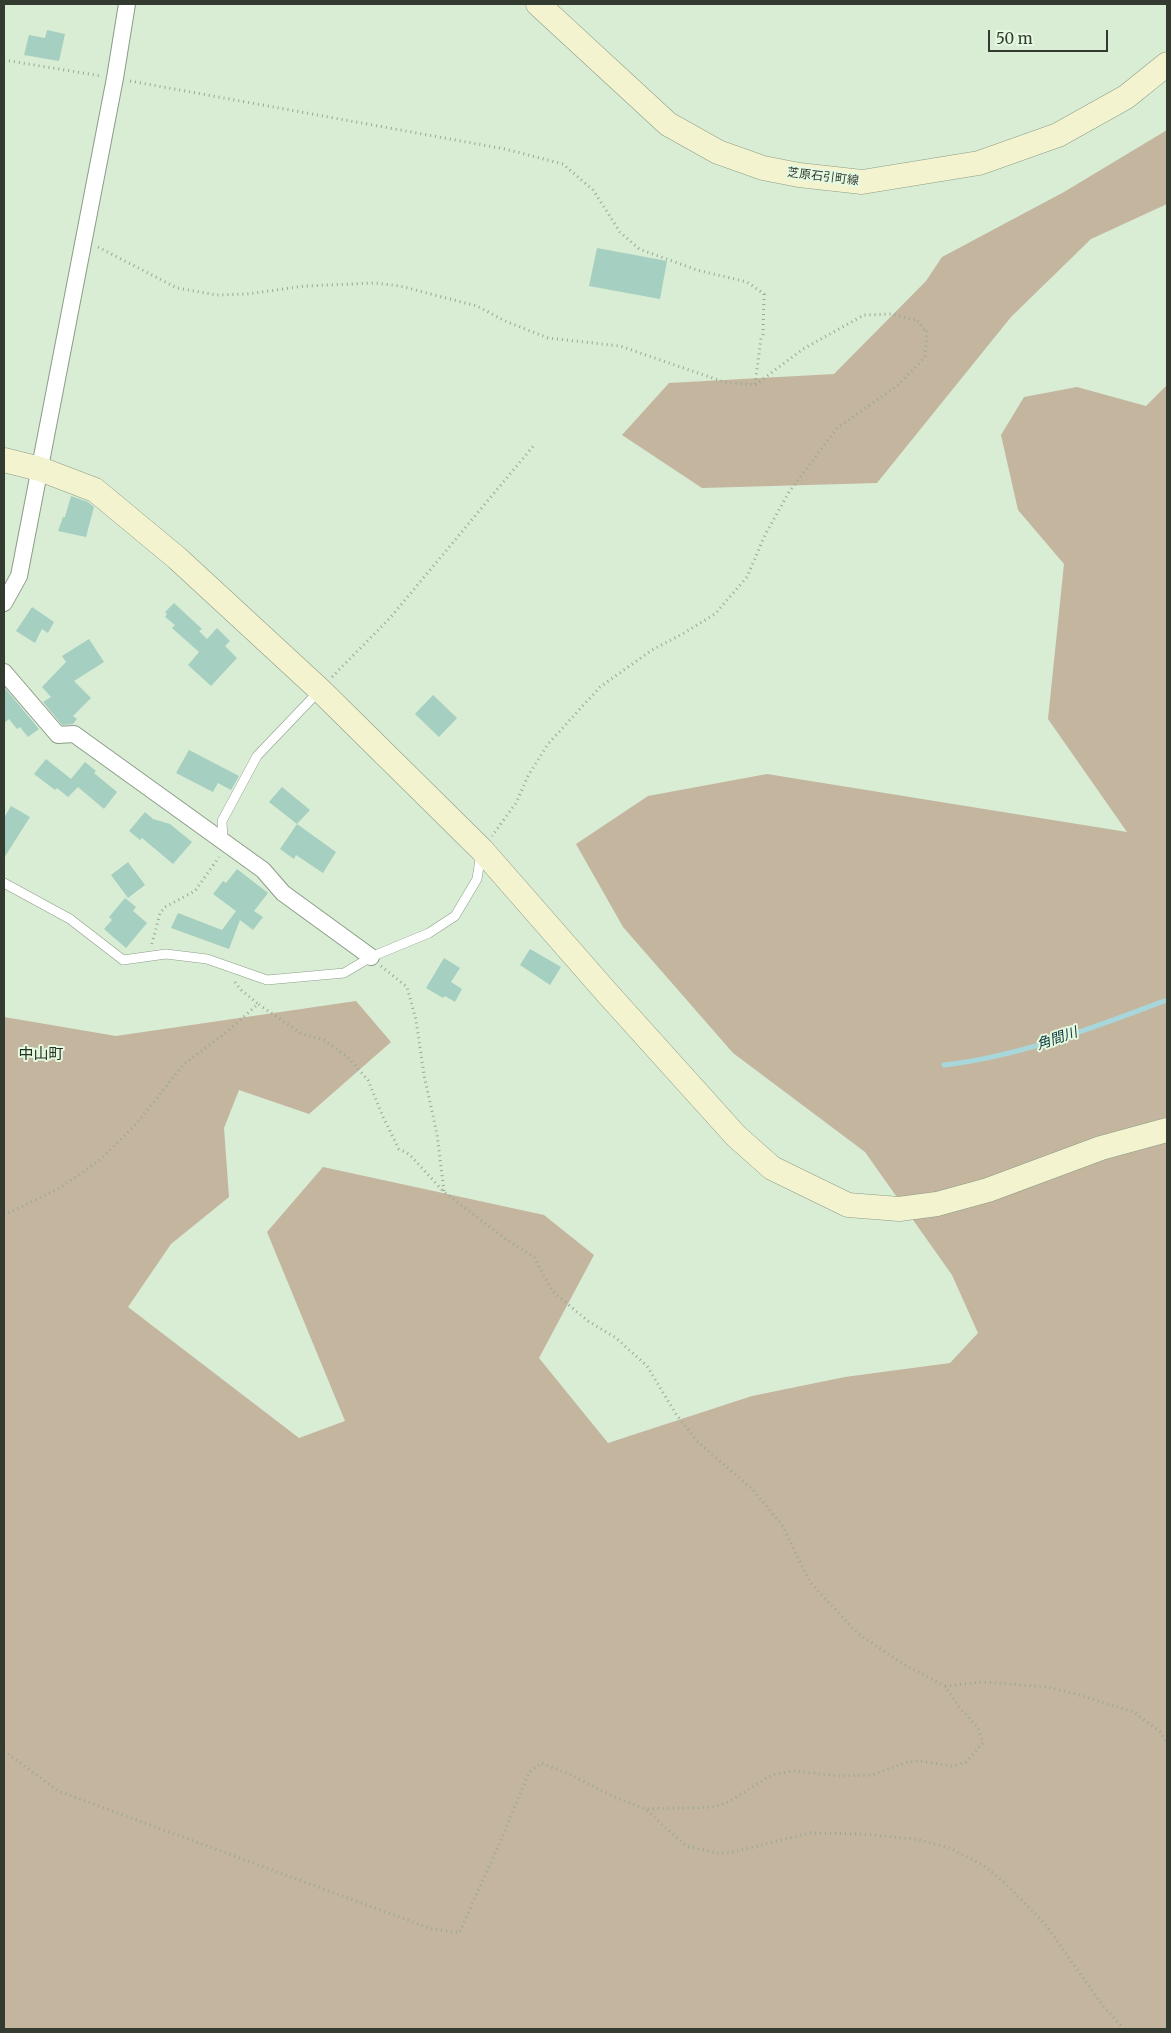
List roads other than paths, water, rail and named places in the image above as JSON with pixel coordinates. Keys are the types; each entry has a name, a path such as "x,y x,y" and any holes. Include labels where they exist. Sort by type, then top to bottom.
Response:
{"street":[{"path":"4,604 19,576 127,4"},
{"name":"芝原石引町線","path":"538,4 668,124 718,152 762,168 799,175 862,182 979,163 1058,135 1126,97 1167,64"},
{"path":"4,460 40,468 95,490 177,558 320,690 482,850 736,1136 772,1168 848,1206 899,1209 937,1204 988,1190 1100,1148 1167,1130"},
{"path":"4,672 58,735 74,734 263,870 282,893 370,957"}],"lane":[{"path":"223,842 222,821 256,756 320,690"},
{"path":"4,883 70,919 123,960 166,954 207,959 267,980 344,973 370,957 429,933 455,916 477,879 482,850"}],"waterway":[{"name":"角間川","path":"944,1065 973,1061 1030,1048 1167,1000"}],"district":[{"name":"中山町","path":"41,1055"}]}
